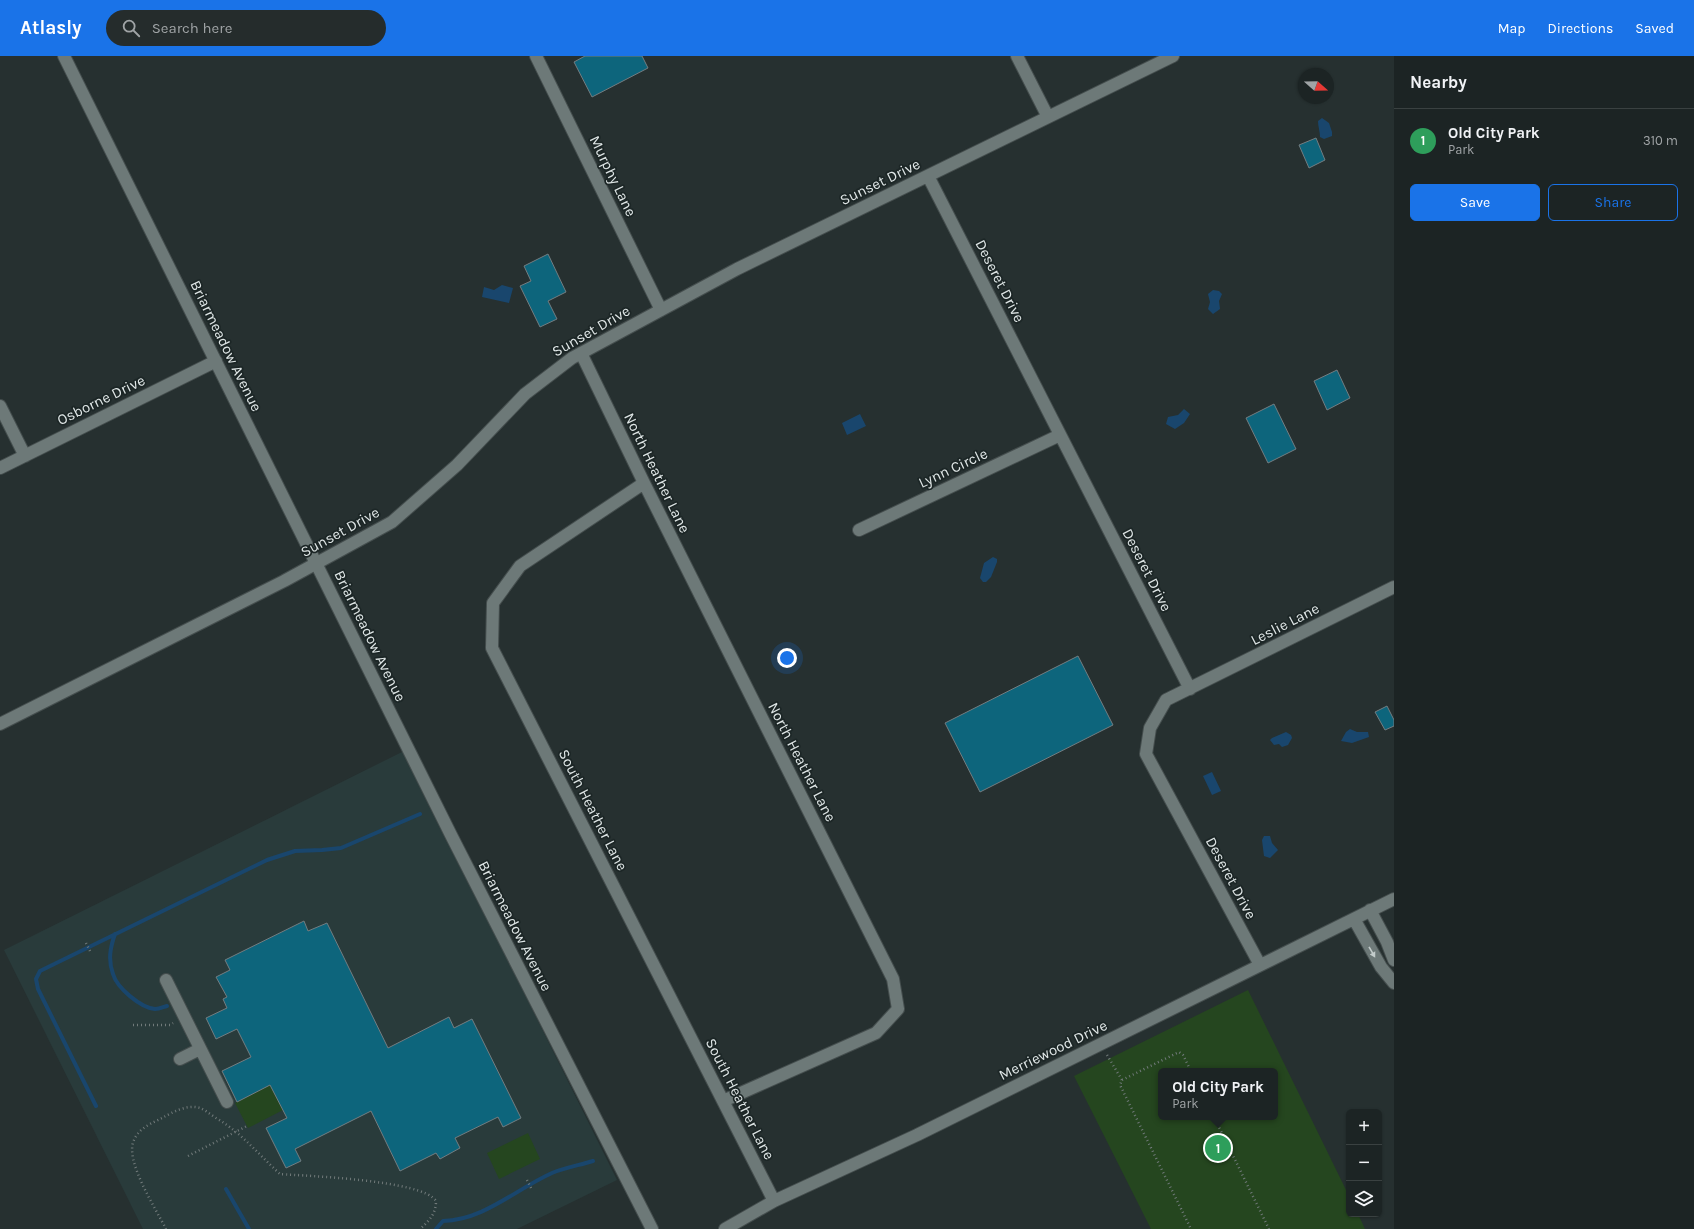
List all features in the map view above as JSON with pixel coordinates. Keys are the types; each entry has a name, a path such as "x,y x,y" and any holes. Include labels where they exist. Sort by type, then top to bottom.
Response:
{"street":[{"name":"Briarmeadow Avenue","path":"64,56 451,835 652,1229"},
{"name":"Murphy Lane","path":"536,56 661,310"},
{"path":"1017,56 1048,117"},
{"name":"Sunset Drive","path":"0,724 284,581 392,522 457,465 524,394 572,358 738,269 1173,56"},
{"name":"Deseret Drive","path":"928,176 1190,689 1166,700 1150,728 1146,754 1260,965"},
{"name":"North Heather Lane","path":"581,353 644,483 893,979 898,1009 876,1033 723,1101"},
{"name":"Osborne Drive","path":"0,468 216,361"},
{"path":"0,406 25,456"},
{"name":"Lynn Circle","path":"859,530 1060,435"},
{"name":"South Heather Lane","path":"644,483 520,566 493,603 492,648 774,1201"},
{"name":"Leslie Lane","path":"1190,689 1394,587"},
{"name":"Merriewood Drive","path":"725,1229 774,1201 917,1135 1394,899"},
{"path":"1370,910 1387,942 1394,960"},
{"path":"1354,919 1381,967 1394,983"},
{"path":"166,980 227,1102"},
{"path":"180,1059 200,1049"}],"path":[{"path":"86,943 91,953"},
{"path":"133,1025 170,1025 184,1018"},
{"path":"1100,1044 1122,1080"},
{"path":"1190,1068 1183,1055 1179,1052 1122,1080 1120,1085 1191,1229"},
{"path":"166,1229 134,1165 131,1152 132,1146 136,1135 146,1126 176,1111 191,1107 200,1109 236,1132 259,1152 280,1174 388,1184 430,1194 436,1201 434,1212 426,1224 420,1229"},
{"path":"1215,1120 1269,1229"},
{"path":"188,1156 247,1126"},
{"path":"527,1180 532,1190"}],"shaded area":[{"path":"404,751 617,1180 517,1229 143,1229 4,950"}],"green space":[{"path":"1248,990 1346,1190 1346,1217 1359,1217 1365,1229 1151,1229 1074,1076"},
{"path":"272,1084 273,1091 283,1110 248,1128 235,1103"},
{"path":"528,1133 540,1159 499,1179 487,1153"}],"water":[{"path":"1322,118 1329,123 1332,132 1332,136 1324,139 1320,137 1318,123 1318,121"},
{"path":"502,285 513,288 509,303 482,297 484,287 494,290"},
{"path":"1213,290 1219,291 1222,294 1219,301 1220,309 1213,314 1208,309 1210,302 1208,294"},
{"path":"1184,409 1190,414 1184,423 1175,429 1166,424 1168,417 1178,415"},
{"path":"860,414 866,426 847,435 842,423"},
{"path":"993,557 997,559 997,562 991,577 986,582 983,582 980,578 984,563"},
{"path":"1350,729 1357,732 1368,732 1369,737 1352,743 1341,741 1346,732"},
{"path":"1286,732 1291,735 1292,738 1288,745 1282,747 1279,744 1274,745 1270,740 1272,738"},
{"path":"1212,772 1221,791 1212,795 1203,776"},
{"path":"1264,836 1270,836 1272,843 1278,850 1270,858 1264,856 1262,840"}],"building":[{"path":"585,56 642,56 648,68 592,97 574,62"},
{"path":"1316,138 1325,160 1309,168 1299,145"},
{"path":"548,254 566,292 548,301 557,319 540,327 520,286 531,281 524,266"},
{"path":"1337,370 1350,398 1327,410 1314,381"},
{"path":"1274,404 1296,449 1268,463 1246,418"},
{"path":"1078,656 1113,725 980,792 945,723"},
{"path":"1387,706 1394,720 1394,726 1385,730 1375,712"},
{"path":"304,921 308,931 327,923 388,1048 449,1017 454,1028 472,1019 521,1118 503,1127 498,1117 455,1138 460,1148 440,1159 436,1153 400,1171 371,1111 295,1149 301,1161 286,1168 266,1128 287,1118 270,1085 237,1102 222,1071 251,1057 237,1029 216,1039 206,1018 227,1008 223,999 227,997 216,977 230,970 225,960"}],"waterway":[{"path":"96,1106 38,989 36,979 40,971 267,860 295,851 341,848 420,814"},
{"path":"115,934 111,949 110,964 115,979 119,985 130,996 149,1008 155,1009 167,1006"},
{"path":"436,1229 443,1221 458,1219 486,1210 552,1173 593,1161"},
{"path":"226,1189 249,1229"}],"place":[{"name":"Old City Park","path":"1218,1148"}]}
